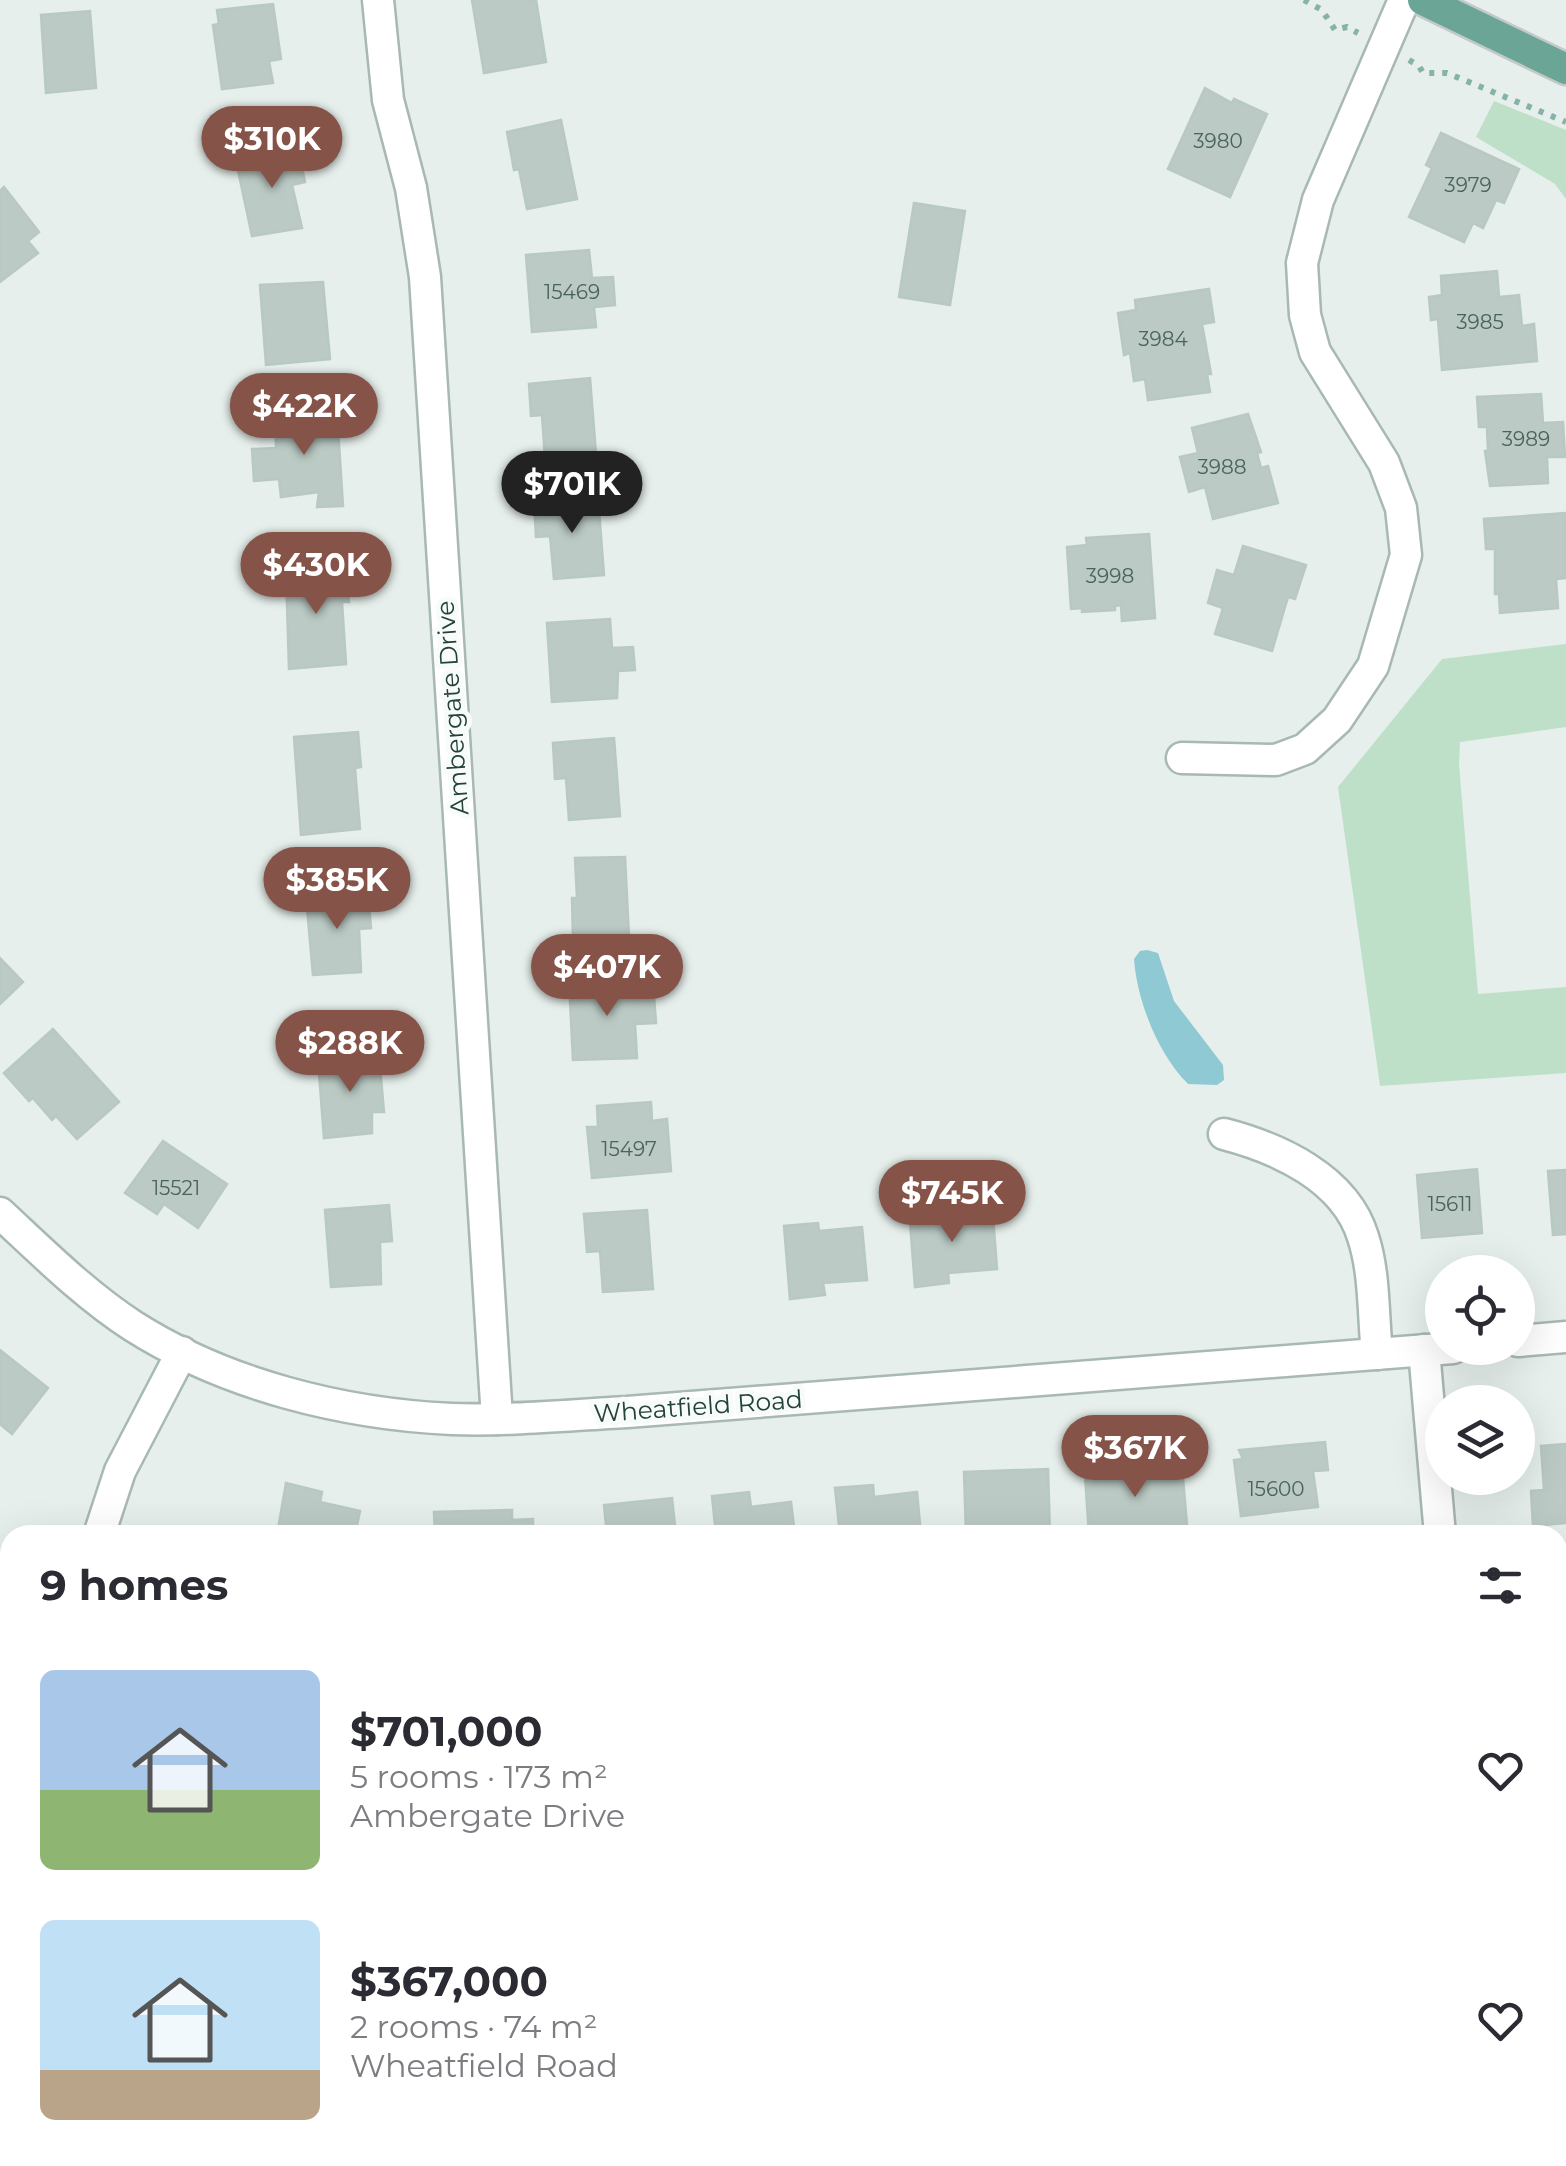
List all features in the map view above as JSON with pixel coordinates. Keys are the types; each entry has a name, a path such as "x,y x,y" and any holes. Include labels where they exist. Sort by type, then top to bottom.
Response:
{"main road":[{"path":"1423,0 1566,69"}],"street":[{"name":"Ambergate Drive","path":"378,0 388,100 410,188 425,277 497,1419"},
{"path":"1182,758 1276,760 1304,749 1337,720 1373,666 1406,555 1401,508 1384,462 1315,352 1305,315 1302,263 1318,200 1404,0"},
{"path":"1230,1142 1262,1143 1296,1162 1334,1192 1353,1214 1366,1248 1376,1354"},
{"name":"Wheatfield Road","path":"0,1213 132,1326 182,1352 246,1379 320,1402 398,1416 497,1419 626,1412 1425,1350"},
{"path":"1535,1340 1566,1337"},
{"path":"102,1525 120,1471 182,1352"},
{"path":"1438,1365 1440,1525"}],"path":[{"path":"1304,0 1322,10 1335,30 1348,27"},
{"path":"1419,66 1423,73 1447,72 1566,122"}],"green space":[{"path":"1494,101 1566,130 1566,199 1555,184 1476,137"},
{"path":"1566,644 1566,727 1460,742 1459,764 1478,994 1566,987 1566,1073 1380,1086 1338,787 1442,659"}],"water":[{"path":"1140,951 1158,953 1174,1001 1223,1065 1224,1080 1217,1085 1188,1084 1167,1058 1144,1009 1136,975 1134,959"}],"building":[{"path":"472,0 536,0 546,62 484,73"},
{"path":"273,4 281,59 269,61 273,83 222,89 213,25 219,24 217,10"},
{"path":"90,11 96,88 46,93 41,15"},
{"path":"1205,88 1232,103 1234,99 1267,114 1230,197 1168,169"},
{"path":"561,120 577,199 527,209 507,132"},
{"path":"1441,133 1519,169 1504,203 1496,200 1483,228 1473,223 1464,242 1409,217 1432,168 1426,165"},
{"path":"298,148 305,182 292,185 302,228 252,236 236,161"},
{"path":"4,187 39,232 28,241 38,253 0,282 0,191"},
{"path":"914,203 965,211 950,305 899,297"},
{"path":"589,250 592,278 613,277 615,305 594,307 596,327 532,332 526,255"},
{"path":"1497,271 1499,297 1519,295 1522,326 1534,324 1537,361 1442,370 1438,319 1431,320 1429,297 1442,295 1441,276"},
{"path":"323,282 330,359 266,365 260,285"},
{"path":"1209,289 1214,322 1202,324 1211,374 1207,374 1210,392 1148,400 1145,379 1134,381 1130,353 1124,355 1118,313 1136,310 1135,300"},
{"path":"590,378 596,454 545,458 542,415 531,416 529,384"},
{"path":"1541,394 1543,423 1563,422 1565,457 1547,457 1548,483 1490,486 1485,451 1487,427 1479,427 1477,397"},
{"path":"337,413 343,506 317,507 319,492 281,497 279,479 254,481 252,449 276,448 275,415"},
{"path":"1248,414 1261,452 1257,453 1261,468 1268,466 1278,503 1213,519 1205,487 1189,492 1180,457 1198,453 1192,428"},
{"path":"598,497 604,575 554,579 550,536 536,537 534,501"},
{"path":"1566,513 1566,578 1556,579 1558,608 1500,613 1499,594 1495,594 1495,549 1486,549 1484,519"},
{"path":"1149,534 1155,618 1122,621 1121,605 1115,606 1115,610 1071,609 1067,547 1087,545 1086,538"},
{"path":"1243,546 1306,565 1295,599 1288,597 1272,651 1215,634 1223,608 1208,603 1217,570 1234,575"},
{"path":"346,567 349,602 342,602 346,664 289,669 286,572"},
{"path":"610,619 612,648 633,647 635,670 618,671 617,698 552,702 547,623"},
{"path":"358,732 361,767 355,768 360,829 301,835 294,737"},
{"path":"614,738 620,816 569,820 566,778 555,779 553,743"},
{"path":"625,857 629,937 573,940 575,858"},
{"path":"368,892 371,928 359,929 361,972 313,975 306,897"},
{"path":"0,958 23,982 0,1004"},
{"path":"632,979 632,997 654,996 656,1023 635,1024 637,1058 573,1060 569,981"},
{"path":"53,1029 119,1102 77,1139 56,1116 52,1120 33,1098 29,1101 4,1073"},
{"path":"379,1055 384,1112 372,1112 372,1133 324,1138 318,1060"},
{"path":"651,1102 652,1121 667,1119 671,1171 592,1178 587,1127 598,1127 597,1106"},
{"path":"163,1141 227,1184 198,1228 164,1204 157,1214 125,1193"},
{"path":"1477,1169 1482,1233 1422,1238 1417,1175"},
{"path":"1566,1170 1566,1234 1553,1235 1548,1171"},
{"path":"973,1204 974,1217 993,1216 997,1269 948,1273 949,1283 915,1287 910,1222 942,1219 940,1206"},
{"path":"389,1205 392,1241 380,1242 381,1284 331,1287 325,1210"},
{"path":"647,1210 653,1289 603,1292 600,1251 587,1252 584,1214"},
{"path":"818,1223 819,1231 862,1227 867,1280 823,1283 825,1295 790,1299 784,1226"},
{"path":"0,1350 48,1388 12,1434 0,1424"},
{"path":"1325,1442 1328,1470 1313,1471 1318,1507 1241,1516 1234,1460 1243,1459 1239,1450"},
{"path":"1566,1444 1566,1523 1533,1525 1531,1495 1544,1490 1541,1446"},
{"path":"1143,1461 1144,1470 1182,1467 1187,1525 1088,1525 1085,1476 1117,1474 1116,1463"},
{"path":"1048,1469 1050,1525 966,1525 964,1472"},
{"path":"286,1483 322,1492 320,1502 360,1511 357,1525 279,1525"},
{"path":"873,1485 874,1497 917,1492 920,1525 839,1525 835,1488"},
{"path":"749,1492 751,1507 791,1502 794,1525 715,1525 712,1496"},
{"path":"672,1498 675,1525 606,1525 604,1505"},
{"path":"512,1510 512,1520 533,1519 533,1525 435,1525 434,1512"}]}
